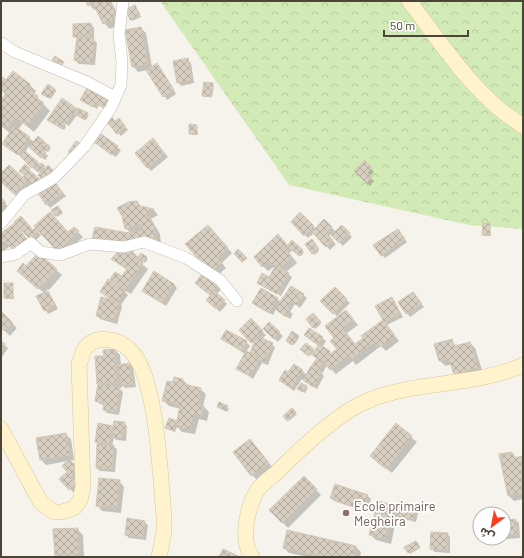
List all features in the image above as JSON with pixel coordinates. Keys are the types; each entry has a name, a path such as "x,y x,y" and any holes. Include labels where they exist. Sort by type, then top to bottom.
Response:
{"main road":[{"path":"410,1 455,62 482,93 504,113 523,126"},
{"path":"1,429 41,503 54,512 62,512 74,508 80,500 83,487 79,364 84,350 93,342 104,339 113,340 130,350 137,359 143,372 154,415 164,516 164,532 159,557"},
{"path":"252,557 247,543 246,532 248,510 258,490 283,465 344,414 366,401 393,392 495,374 523,365"}],"street":[{"path":"1,223 24,195 54,178 84,147 111,108 121,85 122,61 118,35 123,1"},
{"path":"1,43 15,52 87,82 115,97"},
{"path":"1,257 16,254 31,244 41,252 60,255 90,244 124,247 144,242 186,258 220,280 237,301"}],"green space":[{"path":"160,1 523,1 523,229 469,225 289,185"}],"building":[{"path":"86,1 109,1 117,17 103,24 93,3 88,6"},
{"path":"135,5 140,15 130,20 126,9"},
{"path":"91,23 92,36 73,37 73,24"},
{"path":"141,27 148,64 132,67 125,30"},
{"path":"77,37 94,38 92,63 74,60"},
{"path":"55,56 64,62 61,66 52,60"},
{"path":"188,58 192,80 177,83 173,61"},
{"path":"157,63 174,90 163,97 146,70"},
{"path":"13,71 30,84 27,88 38,96 37,98 44,103 27,126 15,117 7,129 1,125 1,100 6,93 1,90 1,80 3,77 6,80"},
{"path":"204,82 213,83 211,97 202,96"},
{"path":"48,84 55,89 49,98 41,94"},
{"path":"88,86 112,99 106,109 95,103 93,107 80,100"},
{"path":"62,98 76,108 66,124 58,119 54,124 47,120"},
{"path":"78,108 88,113 85,120 74,114"},
{"path":"111,116 115,121 119,118 125,126 117,134 106,121"},
{"path":"57,119 65,124 62,129 54,124"},
{"path":"189,124 197,125 197,134 189,134"},
{"path":"14,126 30,137 18,155 2,144"},
{"path":"97,131 118,146 112,155 91,140"},
{"path":"38,136 44,141 39,146 46,152 41,158 29,147"},
{"path":"153,138 165,154 147,168 135,153"},
{"path":"76,141 83,145 75,157 68,152"},
{"path":"44,142 50,146 46,151 40,147"},
{"path":"25,151 38,162 32,168 20,156"},
{"path":"365,160 372,168 367,173 372,177 366,183 354,171"},
{"path":"41,163 45,166 38,172 35,169"},
{"path":"25,164 30,168 24,175 19,171"},
{"path":"9,165 27,181 14,194 1,182 1,173"},
{"path":"48,165 55,172 45,182 38,175"},
{"path":"29,170 42,181 35,188 23,177"},
{"path":"54,181 63,193 46,205 38,193"},
{"path":"1,197 6,203 1,207"},
{"path":"137,201 140,206 154,209 146,214 155,228 156,239 116,246 92,239 95,227 129,233 144,230 140,224 133,228 125,229 122,216 117,208 128,202"},
{"path":"58,206 62,212 55,216 51,210"},
{"path":"50,212 68,232 74,227 79,231 57,251 34,226"},
{"path":"300,212 314,226 304,236 291,222"},
{"path":"21,216 33,230 35,228 38,232 30,239 14,222"},
{"path":"324,219 332,227 326,233 333,240 326,247 312,232"},
{"path":"15,223 28,241 14,251 7,243 1,247 1,233"},
{"path":"483,223 490,223 490,235 482,235"},
{"path":"208,225 228,248 218,257 222,262 210,272 185,244"},
{"path":"342,225 350,233 339,243 331,235"},
{"path":"398,229 405,239 381,256 373,245"},
{"path":"278,234 287,245 284,248 292,257 277,270 269,261 262,267 254,257"},
{"path":"312,239 319,249 312,254 305,244"},
{"path":"292,240 303,250 299,256 287,246"},
{"path":"121,249 133,251 131,254 143,263 125,290 110,279 115,272 122,276 127,269 111,259"},
{"path":"238,249 247,258 242,262 234,254"},
{"path":"38,253 57,269 38,289 17,271 23,263 26,266"},
{"path":"141,253 147,257 143,262 137,258"},
{"path":"276,265 289,273 277,294 257,283 262,273 269,277"},
{"path":"205,270 220,283 210,295 195,283"},
{"path":"154,271 174,284 162,303 142,291"},
{"path":"108,279 125,291 117,303 100,292"},
{"path":"4,283 13,283 13,298 4,298"},
{"path":"291,286 304,294 297,305 291,301 287,308 290,310 286,317 275,309"},
{"path":"335,287 347,299 333,314 320,301"},
{"path":"261,288 278,298 269,313 252,303"},
{"path":"48,291 56,306 44,311 36,296"},
{"path":"214,291 225,300 216,309 206,300"},
{"path":"413,292 422,304 406,314 398,302"},
{"path":"101,297 120,302 114,321 96,316"},
{"path":"392,297 400,313 384,322 375,306"},
{"path":"346,310 353,319 342,328 355,344 363,338 361,336 383,320 395,336 380,347 376,341 350,360 347,356 330,370 322,360 337,349 330,341 334,338 325,326"},
{"path":"1,311 13,323 4,331 1,328"},
{"path":"313,313 321,322 313,328 306,319"},
{"path":"251,318 263,331 251,343 239,330"},
{"path":"269,322 280,332 274,339 263,329"},
{"path":"309,328 323,337 318,345 304,335"},
{"path":"226,330 247,341 242,351 221,339"},
{"path":"292,331 299,336 292,345 286,341"},
{"path":"257,336 273,343 265,362 259,360 260,356 250,353"},
{"path":"452,339 454,346 470,342 478,368 454,375 449,359 439,361 434,344"},
{"path":"1,341 5,344 1,351"},
{"path":"306,343 314,349 308,356 300,349"},
{"path":"319,344 330,351 319,370 312,365 317,358 312,355"},
{"path":"115,349 117,383 97,384 95,356 104,356 103,350"},
{"path":"246,351 260,358 250,376 236,369"},
{"path":"130,363 133,384 121,385 118,365"},
{"path":"294,364 303,370 291,388 279,380 285,370 288,372"},
{"path":"311,366 322,372 313,387 303,380"},
{"path":"174,377 183,379 182,384 201,388 198,404 204,406 202,416 194,414 190,430 176,427 180,405 162,401 167,381 173,382"},
{"path":"301,383 307,386 303,392 297,389"},
{"path":"98,384 120,387 116,412 103,410 104,403 95,401"},
{"path":"219,402 228,406 226,411 217,407"},
{"path":"292,408 296,412 287,421 283,416"},
{"path":"169,418 177,421 174,431 165,428"},
{"path":"114,421 125,422 123,438 112,437"},
{"path":"98,423 113,426 109,444 95,442"},
{"path":"396,423 412,436 386,469 370,456"},
{"path":"66,433 70,455 40,460 36,438"},
{"path":"250,439 269,463 251,476 233,452"},
{"path":"97,444 114,445 112,469 96,468"},
{"path":"512,452 514,458 523,456 523,493 508,496 499,454"},
{"path":"69,459 79,470 70,478 76,484 69,490 59,479 67,472 62,466"},
{"path":"304,476 317,489 282,523 269,510"},
{"path":"99,478 120,480 116,508 96,506"},
{"path":"335,484 368,495 363,510 330,498"},
{"path":"378,501 394,505 385,539 369,535"},
{"path":"399,501 416,505 413,519 396,515"},
{"path":"127,518 145,521 143,537 125,535"},
{"path":"512,519 516,519 517,535 512,535"},
{"path":"78,528 79,556 55,556 53,529"},
{"path":"287,530 356,546 354,557 324,557 283,548"},
{"path":"431,532 448,533 447,550 430,549"},
{"path":"416,541 420,547 408,553 404,547"},
{"path":"223,549 240,557 219,557"}],"place":[{"name":"Ecole primaire Megheira","path":"346,513"}]}
